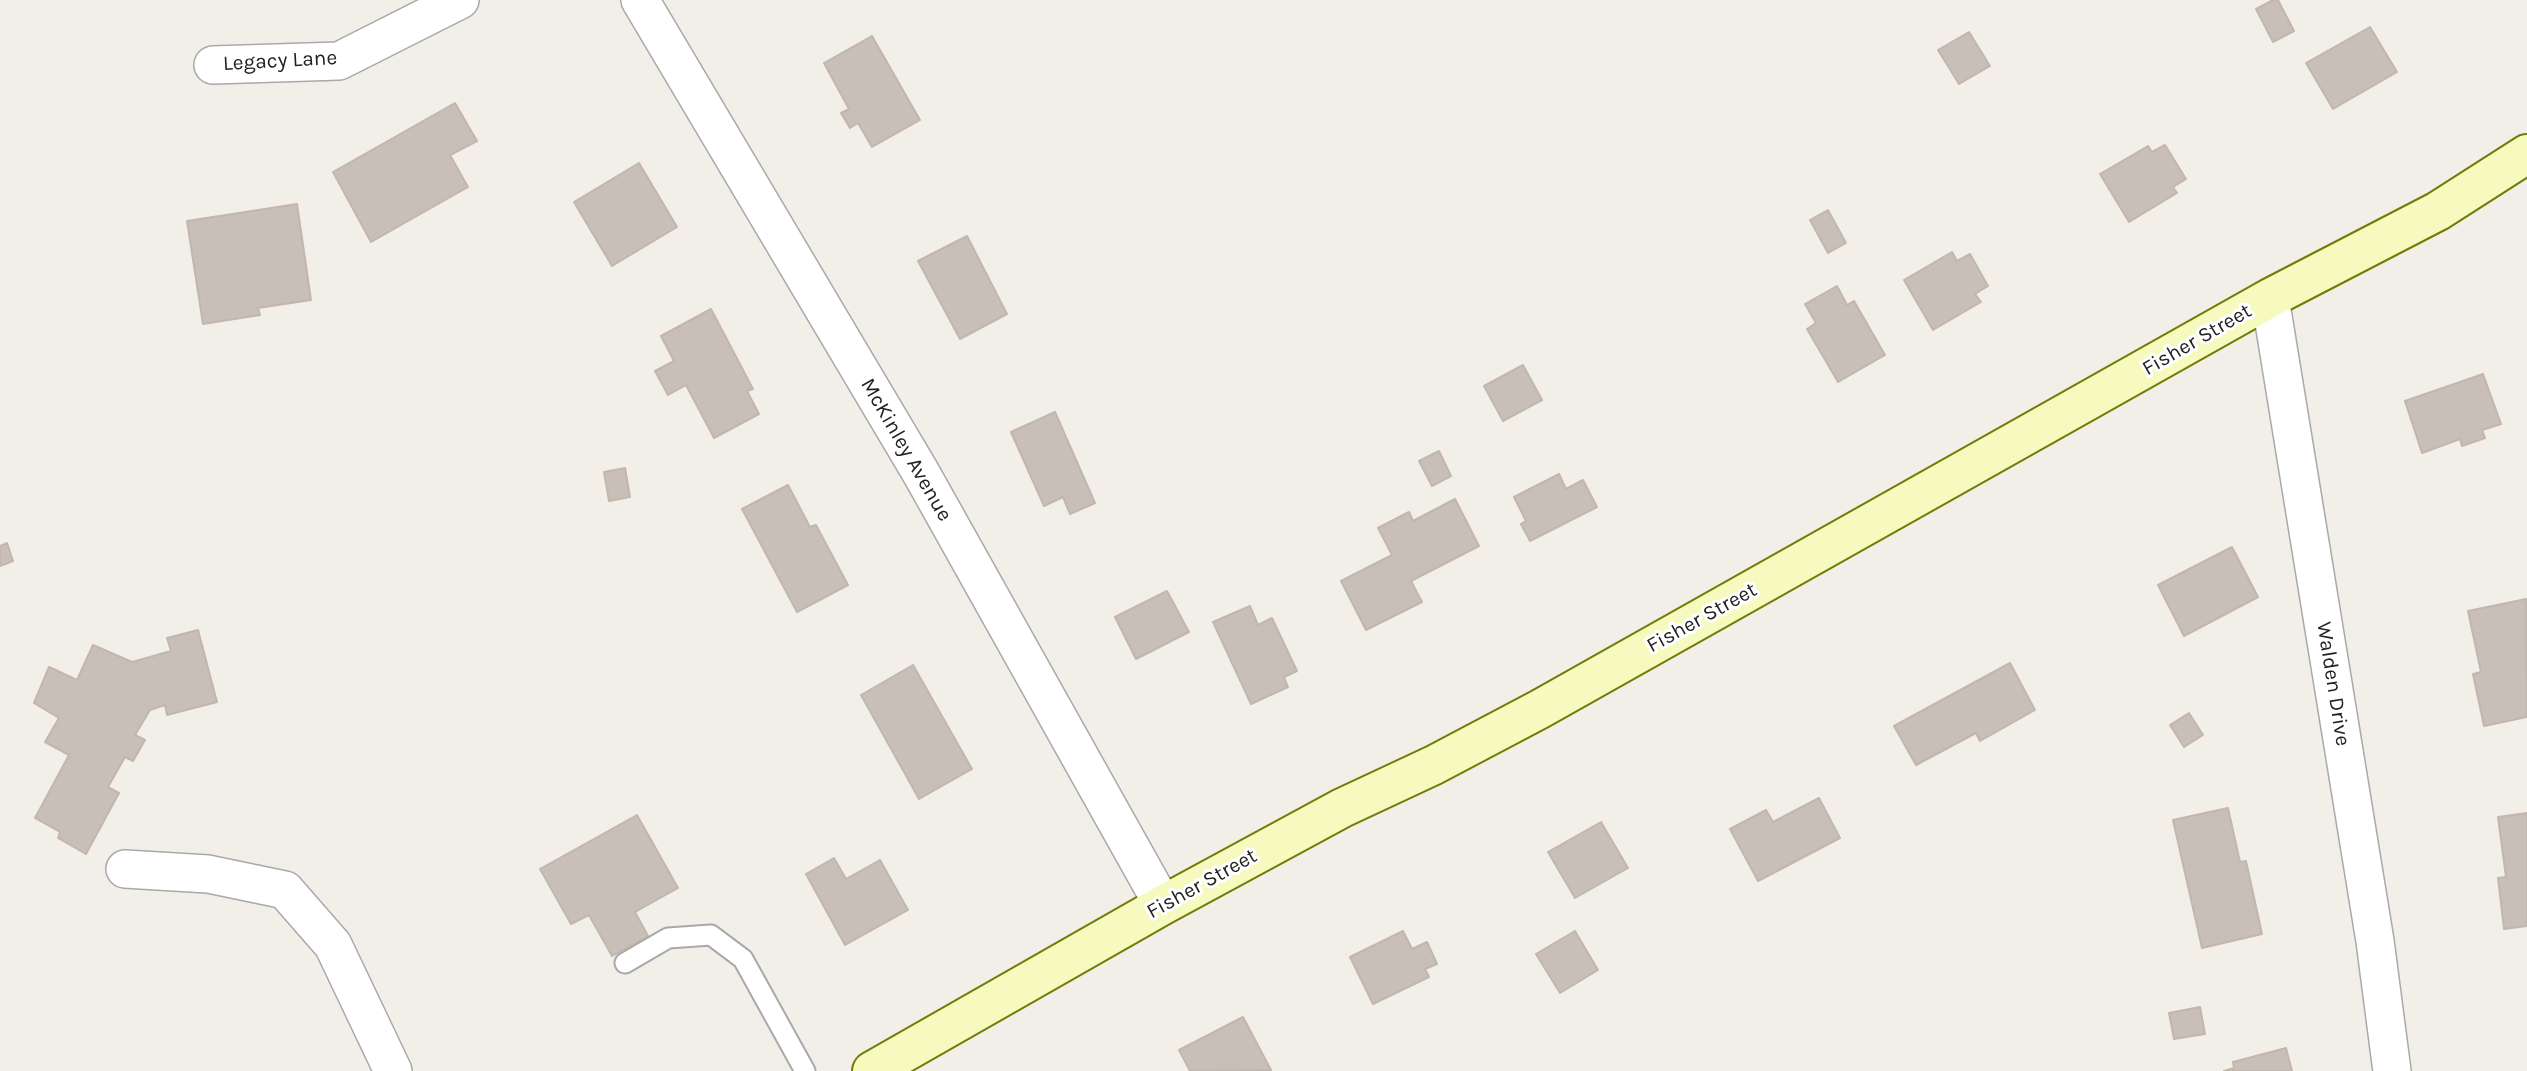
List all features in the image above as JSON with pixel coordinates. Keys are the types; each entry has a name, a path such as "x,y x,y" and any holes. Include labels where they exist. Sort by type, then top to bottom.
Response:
{"main road":[{"name":"Fisher Street","path":"872,1071 1163,905 1342,808 1434,765 1540,709 2270,298 2438,211 2527,154"}],"street":[{"name":"Legacy Lane","path":"213,65 340,61 460,0"},
{"name":"McKinley Avenue","path":"640,0 920,473 1163,905"},
{"name":"Walden Drive","path":"2270,298 2375,941 2392,1071"},
{"path":"125,869 208,874 285,890 333,946 393,1071"}],"lane":[{"path":"625,963 668,939 711,935 743,959 805,1071"}],"building":[{"path":"2278,0 2294,31 2273,42 2256,9"},
{"path":"2370,27 2397,72 2333,109 2306,63"},
{"path":"1969,32 1990,66 1959,84 1938,50"},
{"path":"872,36 920,120 872,147 858,123 850,128 841,113 849,109 824,63"},
{"path":"455,103 477,141 450,155 468,187 371,242 333,172"},
{"path":"2165,145 2186,179 2173,187 2177,193 2129,222 2100,174 2148,146 2152,152"},
{"path":"639,163 677,227 612,266 574,202"},
{"path":"297,204 311,300 258,308 260,315 203,324 187,221"},
{"path":"1828,210 1846,243 1828,253 1810,220"},
{"path":"967,236 1007,314 960,339 918,261"},
{"path":"1952,252 1957,261 1970,254 1988,286 1975,294 1981,302 1933,330 1904,280"},
{"path":"1837,286 1847,305 1854,301 1885,355 1838,382 1807,329 1816,323 1805,304"},
{"path":"711,309 753,389 747,391 759,414 714,438 686,385 668,395 655,371 674,361 661,336"},
{"path":"1523,365 1542,400 1503,421 1484,386"},
{"path":"2483,374 2501,424 2482,430 2485,438 2462,446 2460,439 2422,453 2405,401"},
{"path":"1055,412 1095,503 1070,514 1063,497 1044,506 1011,432"},
{"path":"1439,451 1451,476 1432,486 1419,461"},
{"path":"625,468 630,497 609,501 604,472"},
{"path":"1559,474 1566,489 1583,480 1597,507 1530,541 1521,524 1526,521 1514,497"},
{"path":"788,485 810,527 816,525 848,585 797,612 742,509"},
{"path":"1455,499 1479,546 1411,581 1422,602 1366,630 1341,581 1392,555 1378,528 1409,512 1413,521"},
{"path":"7,543 13,561 0,566 0,546"},
{"path":"2232,547 2258,597 2184,636 2158,585"},
{"path":"1167,591 1189,632 1136,659 1115,617"},
{"path":"2526,599 2527,717 2484,726 2473,674 2481,672 2468,611"},
{"path":"1250,606 1258,625 1272,618 1297,671 1284,677 1288,687 1251,704 1213,622"},
{"path":"198,630 217,702 167,715 165,705 150,710 135,735 145,740 133,761 125,757 108,787 119,793 86,854 58,838 60,832 35,818 69,755 45,742 59,718 34,703 49,667 77,680 93,645 132,662 171,651 167,638"},
{"path":"2010,663 2035,710 1980,741 1976,733 1916,765 1894,726"},
{"path":"913,665 972,769 919,799 861,695"},
{"path":"2189,713 2203,735 2184,747 2170,725"},
{"path":"1819,798 1840,838 1758,881 1730,829 1766,810 1773,822"},
{"path":"2228,808 2240,862 2246,861 2262,934 2202,948 2173,820"},
{"path":"2527,813 2527,926 2504,929 2498,878 2506,877 2498,817"},
{"path":"637,815 678,888 635,912 648,936 612,956 589,915 571,924 540,869"},
{"path":"1601,822 1628,868 1575,898 1548,852"},
{"path":"834,858 846,879 880,860 908,910 845,945 806,874"},
{"path":"1403,931 1412,949 1427,942 1437,964 1425,969 1429,977 1373,1004 1350,957"},
{"path":"1575,931 1598,970 1560,993 1536,954"},
{"path":"2200,1007 2205,1034 2174,1039 2169,1013"},
{"path":"1243,1017 1271,1070 1190,1071 1179,1050"},
{"path":"2286,1048 2292,1071 2224,1071 2234,1068 2233,1062"}]}
